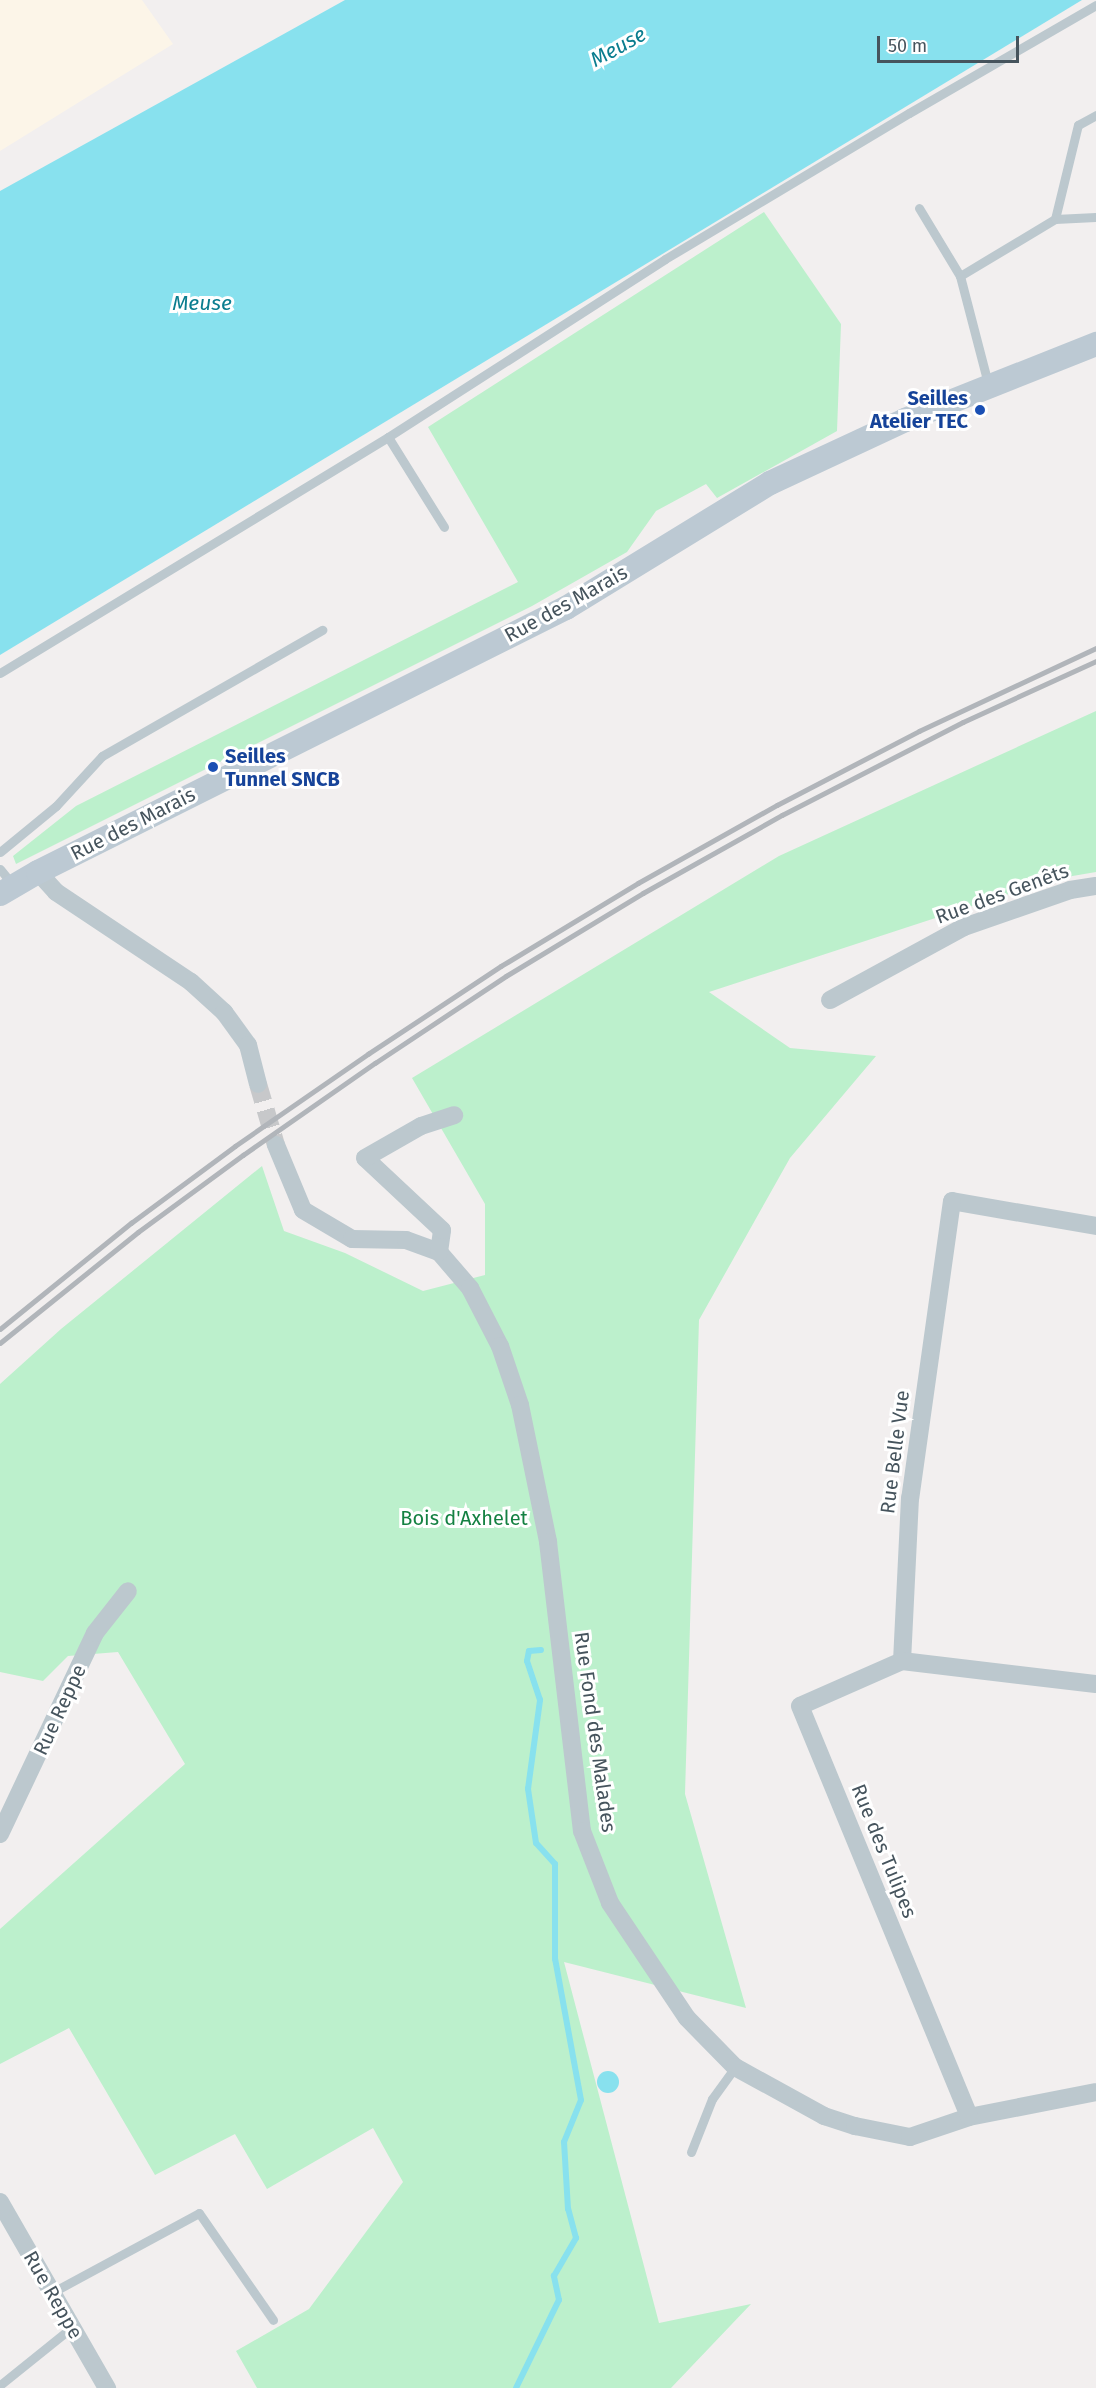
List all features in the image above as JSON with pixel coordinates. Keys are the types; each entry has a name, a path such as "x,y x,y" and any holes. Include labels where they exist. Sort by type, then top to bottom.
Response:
{"main road":[{"name":"Rue des Marais","path":"38,872 566,608 770,483 905,420 1096,344"},
{"path":"4,883 38,872"}],"street":[{"path":"38,872 56,892 191,982 224,1012 248,1045 258,1084"},
{"name":"Rue des Genêts","path":"830,1000 964,927 1070,891 1096,886"},
{"path":"439,1252 442,1230 365,1158 421,1126 454,1115"},
{"name":"Rue Fond des Malades","path":"276,1145 303,1210 352,1239 406,1240 439,1252 470,1288 500,1346 520,1405 548,1542 582,1831 610,1904 687,2018 735,2067 824,2116 855,2126 910,2137 969,2117 1096,2092"},
{"name":"Rue Belle Vue","path":"902,1661 910,1498 952,1201 1096,1226"},
{"name":"Rue Reppe","path":"0,1834 95,1633 129,1591"},
{"path":"902,1661 1096,1684"},
{"name":"Rue des Tulipes","path":"902,1661 800,1706 969,2117"},
{"name":"Rue Reppe","path":"0,2202 106,2388"}],"lane":[{"path":"0,673 388,437 665,259 909,113 1096,5"},
{"path":"1055,219 1078,125 1096,115"},
{"path":"919,208 960,276 988,387"},
{"path":"960,276 1055,219 1096,217"},
{"path":"388,437 444,527"},
{"path":"0,852 56,806 102,756 322,630"},
{"path":"691,2152 712,2099 735,2067"},
{"path":"51,2293 199,2213 273,2320"},
{"path":"0,2385 71,2328"}],"shaded area":[{"path":"0,0 142,0 173,44 0,151"}],"green space":[{"path":"764,212 841,324 837,431 717,498 706,484 656,511 627,552 532,606 16,864 13,856 76,806 518,582 428,427"},
{"name":"Bois d'Axhelet","path":"1096,711 1096,872 1055,879 709,992 790,1048 876,1056 790,1158 699,1320 685,1794 746,2008 564,1962 659,2323 751,2304 671,2388 257,2388 236,2351 309,2309 403,2182 373,2128 267,2189 235,2134 155,2175 69,2028 0,2064 0,1929 185,1764 118,1652 68,1656 43,1681 0,1672 0,1384 61,1329 262,1166 284,1231 345,1253 423,1291 485,1275 485,1204 412,1078 779,856"}],"water":[{"name":"Meuse","path":"345,0 1082,0 0,655 0,191"},
{"path":"608,2071 616,2074 619,2082 616,2090 608,2093 600,2090 597,2082 600,2074"}],"waterway":[{"path":"516,2388 559,2300 554,2276 576,2238 568,2209 564,2142 581,2100 555,1959 555,1864 536,1843 528,1789 540,1700 527,1661 529,1651 541,1650"}],"tunnel":[{"path":"258,1084 276,1145"}],"railway":[{"path":"0,1329 131,1223 235,1146 501,966 638,883 777,805 919,731 1096,648"},
{"path":"0,1343 138,1232 243,1155 506,976 643,893 782,815 963,722 1096,661"}],"place":[{"name":"Seilles Atelier TEC","path":"980,410"},
{"name":"Seilles Tunnel SNCB","path":"213,767"}]}
